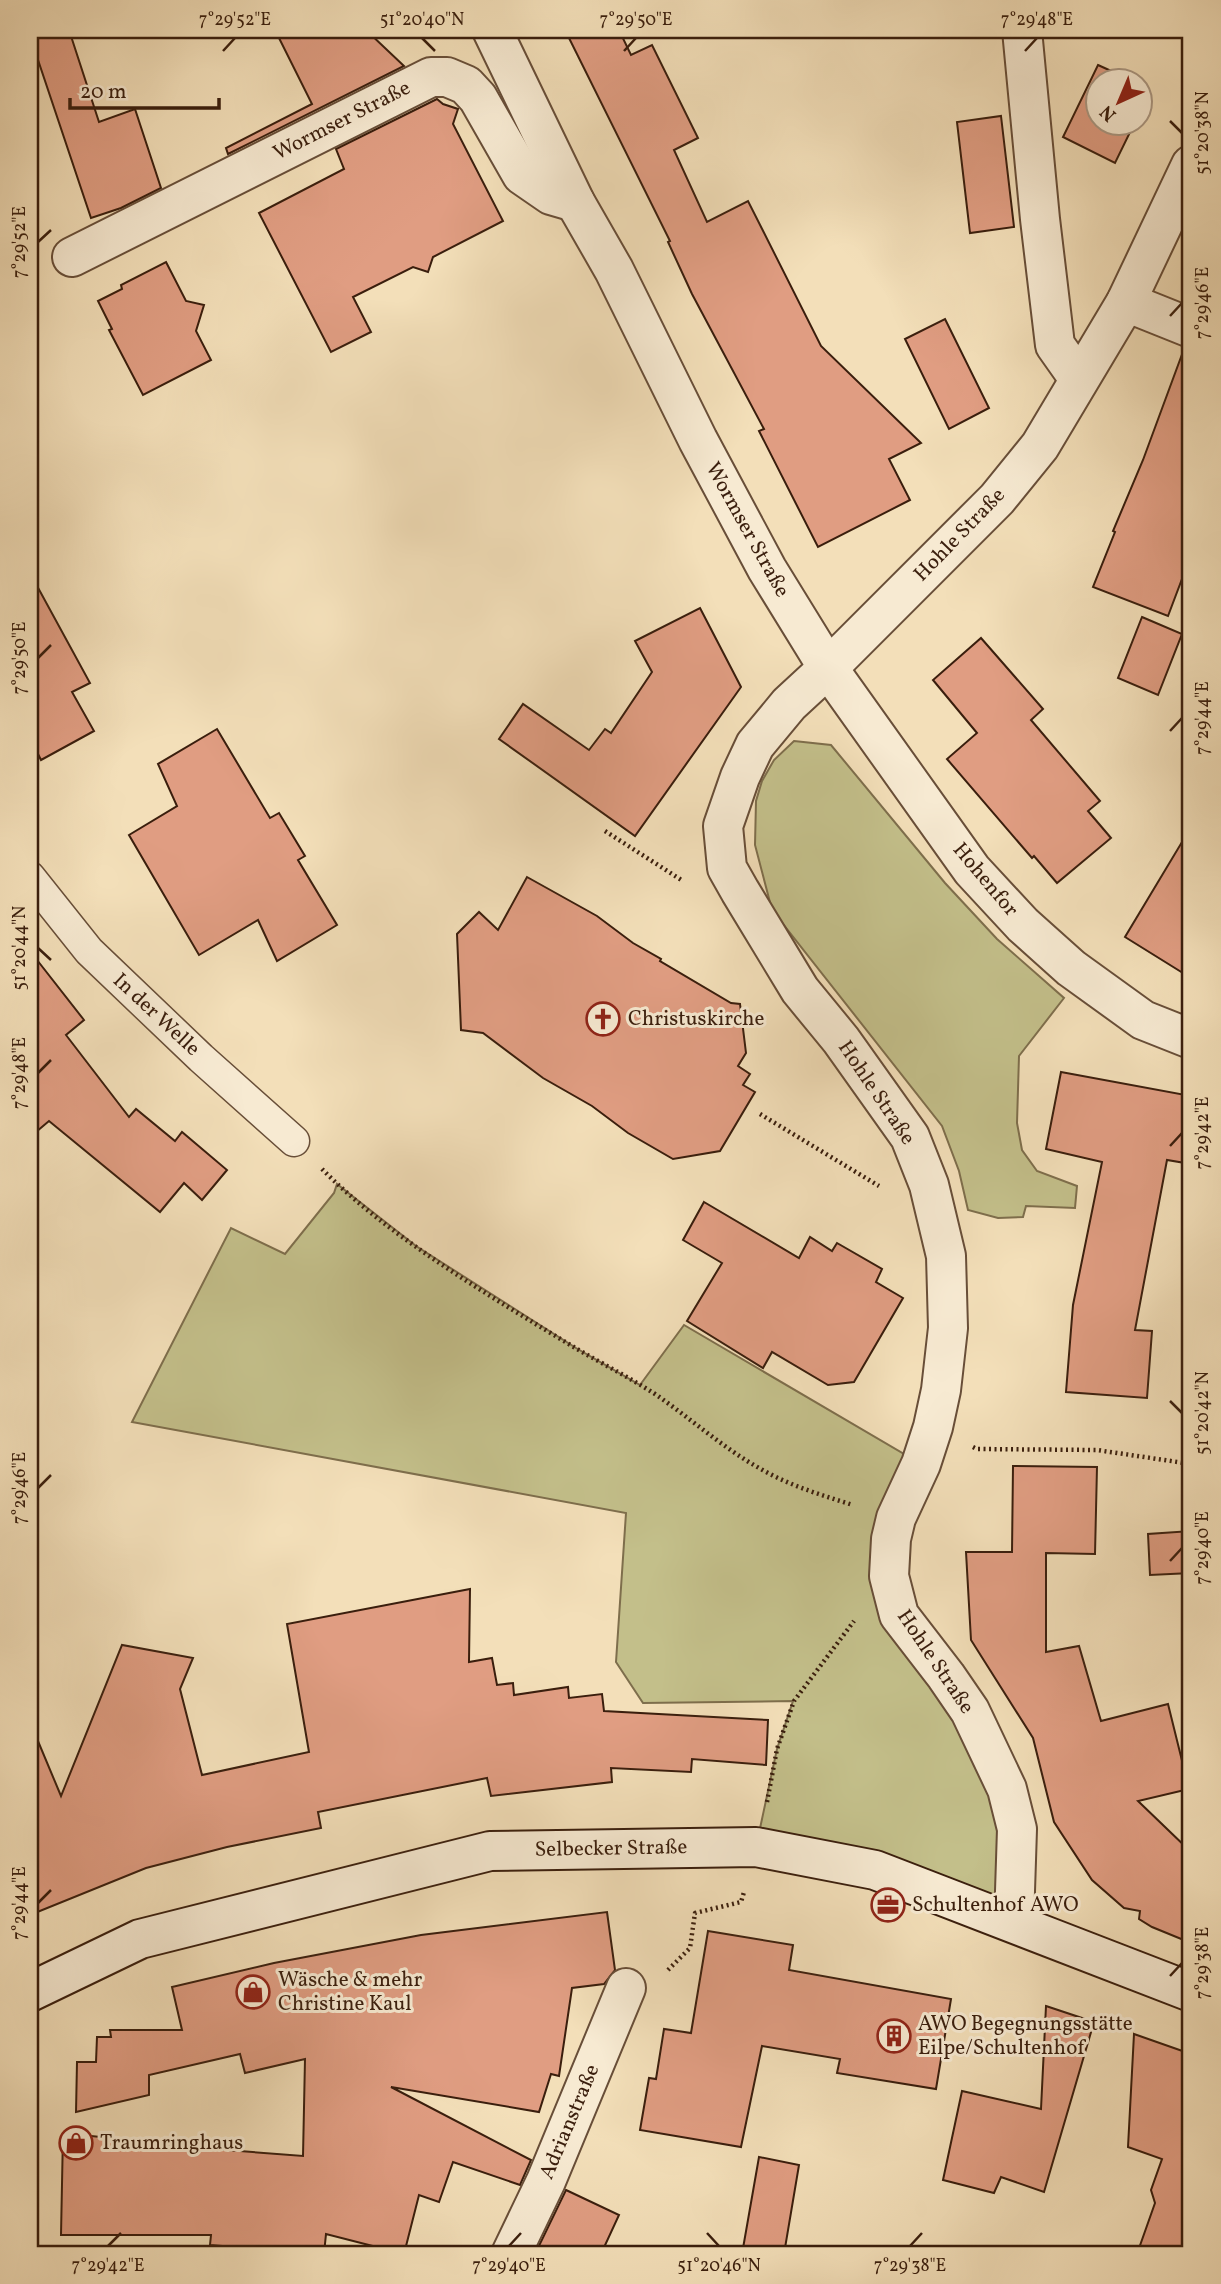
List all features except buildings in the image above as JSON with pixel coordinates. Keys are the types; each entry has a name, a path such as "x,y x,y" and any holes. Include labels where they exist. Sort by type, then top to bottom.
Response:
{"street":[{"name":"Wormser Straße","path":"492,30 575,202 614,270 704,452 767,569 828,668"},
{"path":"1022,30 1055,345 1079,379"},
{"name":"Wormser Straße","path":"72,257 431,77 447,77 466,85 478,99 522,175 551,195 575,202"},
{"name":"Hohle Straße","path":"1014,1922 1017,1829 1007,1789 970,1712 899,1615 889,1576 891,1539 896,1518 921,1464 933,1427 941,1390 948,1328 946,1256 929,1185 910,1137 849,1051 800,990 740,891 727,868 723,826 740,777 755,745 789,704 997,499 1040,446 1126,302 1191,166"},
{"path":"1126,302 1191,328"},
{"name":"Hohenfor","path":"828,668 972,870 1023,925 1071,968 1143,1020 1191,1039"},
{"name":"Selbecker Straße","path":"30,1992 141,1939 491,1851 757,1847 875,1870 1191,1992"},
{"name":"Adrianstraße","path":"511,2254 546,2181 626,1988"}],"lane":[{"name":"In der Welle","path":"30,877 89,951 201,1058 295,1140"}],"path":[{"path":"605,831 700,893 740,891"},
{"path":"760,1114 937,1221"},
{"path":"295,1140 337,1184 416,1246 655,1395 708,1435 760,1469 804,1489"},
{"path":"933,1427 977,1449 1097,1450 1191,1464"},
{"path":"626,1988 660,1978 690,1948 695,1913 741,1902 757,1847 777,1749 794,1701 889,1576"}],"shaded area":[{"path":"794,741 831,745 945,883 997,939 1064,998 1019,1056 1017,1123 1022,1150 1037,1171 1077,1186 1075,1208 1026,1206 1023,1217 998,1218 968,1210 959,1171 942,1126 772,910 755,845 756,801 762,781 774,760"},
{"path":"337,1184 416,1246 576,1348 640,1385 684,1325 921,1464 889,1576 984,1743 1014,1922 756,1847 777,1749 793,1701 643,1703 616,1662 626,1513 132,1422 231,1228 285,1254 334,1193"}],"place":[{"name":"Christuskirche","path":"603,1019"},
{"name":"Schultenhof AWO","path":"888,1905"},
{"name":"Wäsche & mehr Christine Kaul","path":"253,1992"},
{"name":"AWO Begegnungsstätte Eilpe/Schultenhof","path":"894,2036"},
{"name":"Traumringhaus","path":"76,2143"}]}
